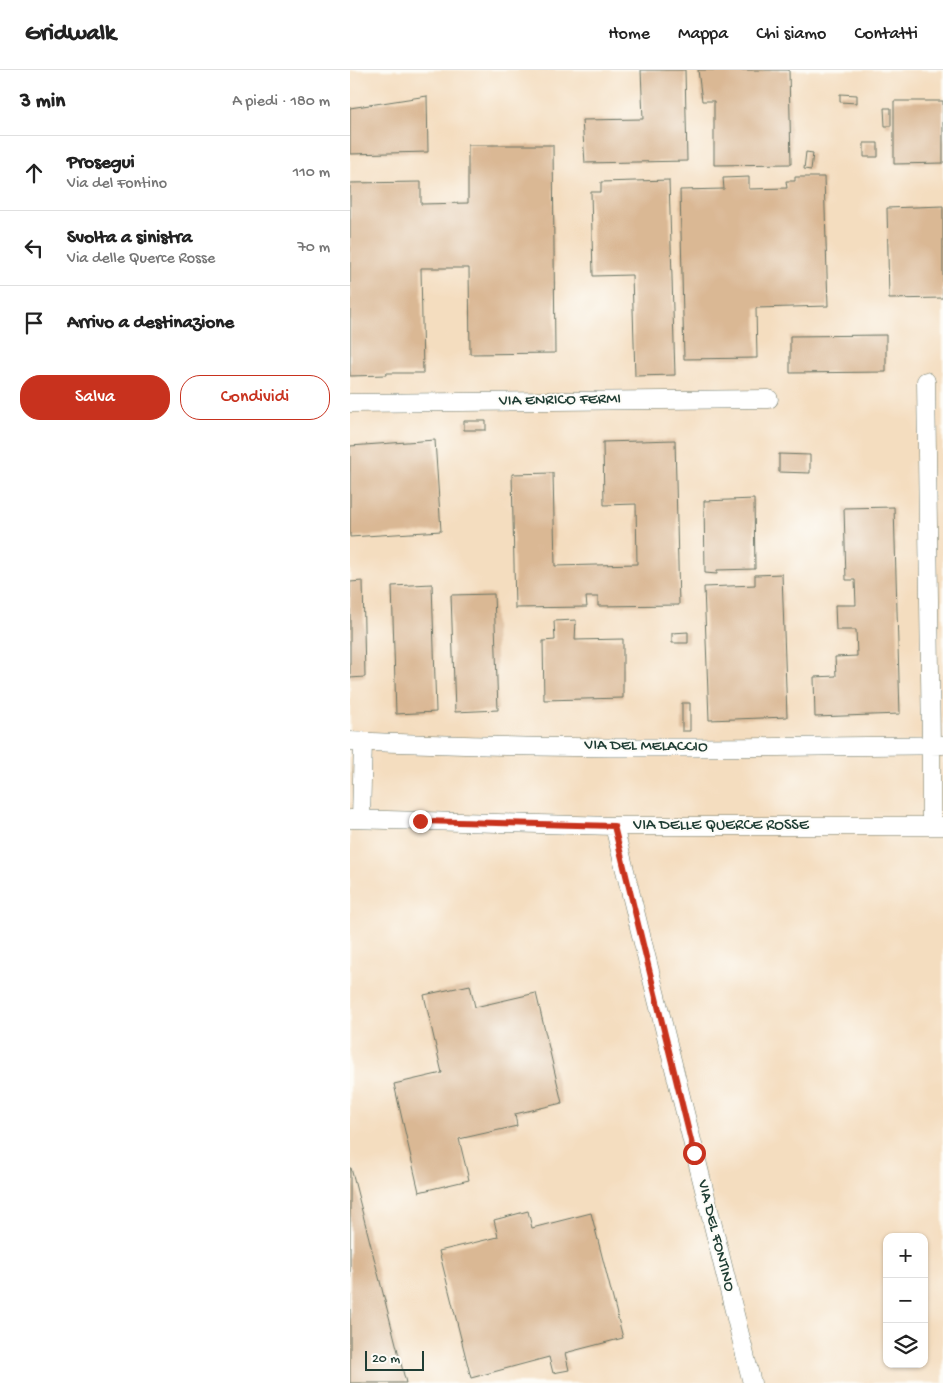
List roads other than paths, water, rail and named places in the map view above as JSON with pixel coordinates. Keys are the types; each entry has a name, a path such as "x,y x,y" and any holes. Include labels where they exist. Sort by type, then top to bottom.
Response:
{"street":[{"path":"926,381 937,745 937,826"},
{"name":"VIA ENRICO FERMI","path":"350,403 769,399"},
{"path":"356,741 356,819"},
{"name":"VIA DEL MELACCIO","path":"356,741 722,748 937,745"},
{"name":"VIA DELLE QUERCE ROSSE","path":"356,819 614,826 937,826"},
{"name":"VIA DEL FONTINO","path":"614,826 752,1383"}]}
